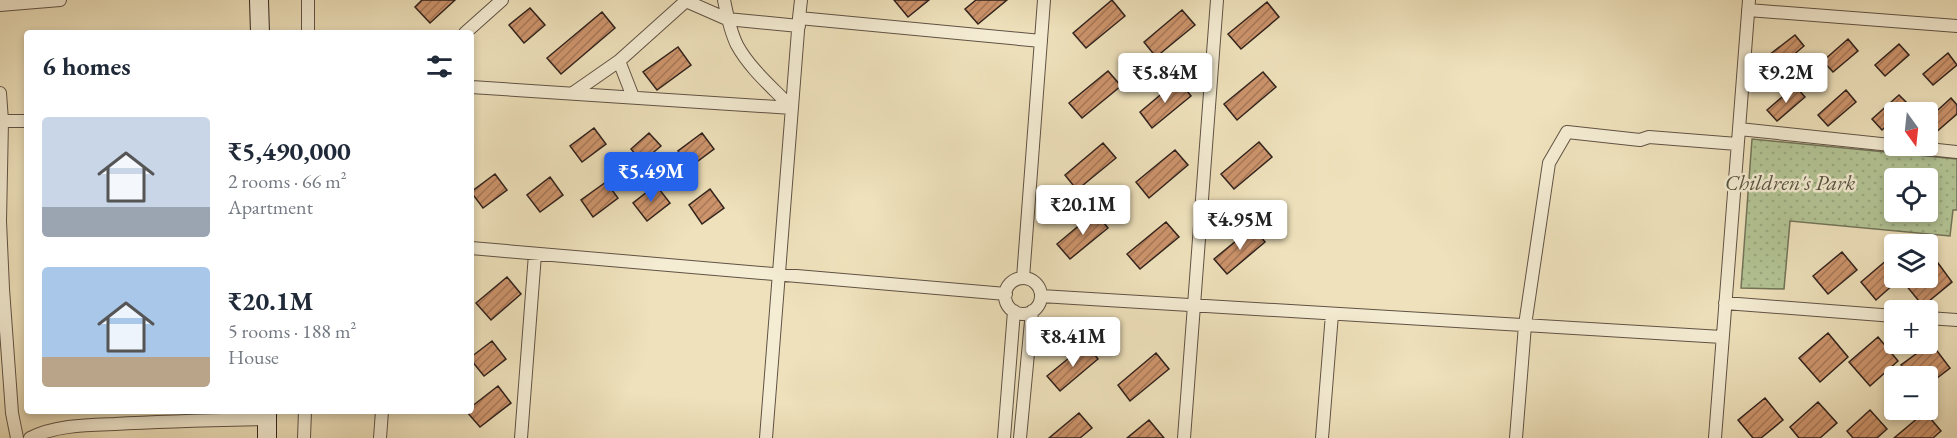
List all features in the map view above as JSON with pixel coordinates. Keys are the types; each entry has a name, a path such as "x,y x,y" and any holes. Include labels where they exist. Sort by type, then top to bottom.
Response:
{"street":[{"path":"0,5 60,0"},
{"path":"259,0 260,30"},
{"path":"308,30 309,0"},
{"path":"468,30 502,0"},
{"path":"724,0 727,19 737,44 756,71 792,108"},
{"path":"766,438 801,0"},
{"path":"1023,278 1044,0"},
{"path":"1184,438 1217,0"},
{"path":"573,93 619,62 687,1 727,19 799,22 1041,41"},
{"path":"1715,438 1748,5 1957,26"},
{"path":"619,62 633,97"},
{"path":"474,87 792,108"},
{"path":"0,93 1,243 12,413 17,438"},
{"path":"1,121 24,121"},
{"path":"1739,129 1957,152"},
{"path":"1516,438 1524,325 1549,163 1567,132 1640,140 1649,137 1737,144"},
{"path":"474,248 1006,294"},
{"path":"521,438 535,254"},
{"path":"1023,278 1034,281 1041,289 1041,296 1037,309 1028,314 1017,314 1009,307 1005,298 1007,288 1014,280 1023,278"},
{"path":"1041,296 1722,337"},
{"path":"1725,303 1884,315"},
{"path":"1004,438 1014,311"},
{"path":"1020,438 1032,311"},
{"path":"1323,438 1332,314"},
{"path":"1938,319 1957,320"},
{"path":"304,438 305,414"},
{"path":"380,438 382,414"},
{"path":"30,438 49,430 89,425 267,415 267,438"}],"green space":[{"name":"Children's Park","path":"1752,139 1884,152 1884,156 1957,159 1957,210 1953,210 1950,236 1790,221 1784,289 1741,288"}],"building":[{"path":"422,0 455,0 430,23 415,7"},
{"path":"894,0 929,0 908,17"},
{"path":"976,0 1007,0 978,24 965,9"},
{"path":"1112,0 1125,16 1086,48 1073,33"},
{"path":"1267,2 1279,17 1241,49 1228,34"},
{"path":"530,8 545,25 524,43 509,25"},
{"path":"1182,10 1195,25 1156,57 1144,42"},
{"path":"602,12 615,28 561,74 547,58"},
{"path":"1795,35 1804,46 1779,67 1769,55"},
{"path":"1848,39 1858,51 1833,72 1823,61"},
{"path":"1899,44 1909,55 1885,76 1875,65"},
{"path":"678,47 691,65 657,90 643,72"},
{"path":"1948,53 1957,65 1933,85 1923,74"},
{"path":"1108,71 1121,86 1082,118 1069,103"},
{"path":"1263,72 1276,87 1237,120 1224,104"},
{"path":"1178,80 1191,96 1152,128 1140,112"},
{"path":"1795,86 1805,97 1777,121 1767,110"},
{"path":"1846,90 1856,102 1828,126 1818,115"},
{"path":"1899,95 1906,102 1891,102"},
{"path":"1951,98 1957,105 1957,114 1938,131 1938,110"},
{"path":"1884,108 1884,128 1882,130 1872,119"},
{"path":"594,128 606,144 582,162 570,146"},
{"path":"649,133 661,146 642,162 631,149"},
{"path":"702,133 714,149 690,167 678,151"},
{"path":"1259,142 1272,157 1234,189 1221,174"},
{"path":"1103,143 1116,158 1077,190 1065,175"},
{"path":"1175,150 1188,165 1149,198 1136,182"},
{"path":"495,174 507,190 483,208 474,196 474,190"},
{"path":"550,177 563,195 540,212 527,195"},
{"path":"606,182 618,198 593,217 581,200"},
{"path":"656,185 670,203 647,221 633,203"},
{"path":"710,189 724,208 702,224 689,205"},
{"path":"1095,212 1108,228 1070,259 1057,244"},
{"path":"1166,222 1179,237 1140,269 1127,254"},
{"path":"1253,227 1265,242 1227,274 1214,259"},
{"path":"1842,252 1857,270 1828,294 1813,276"},
{"path":"1884,262 1884,288 1890,288 1876,300 1861,282"},
{"path":"1938,263 1952,282 1930,300 1918,300 1908,288 1938,288"},
{"path":"507,277 521,294 491,320 476,303"},
{"path":"1828,333 1848,357 1820,382 1799,358"},
{"path":"1878,337 1884,344 1884,354 1892,354 1898,361 1892,366 1884,366 1884,374 1870,386 1849,362"},
{"path":"492,341 506,359 484,376 474,364 474,355"},
{"path":"1086,344 1098,359 1060,391 1047,376"},
{"path":"1938,352 1950,368 1938,377 1938,366 1901,365 1916,354"},
{"path":"1156,353 1169,369 1130,401 1118,385"},
{"path":"498,386 511,403 480,427 469,414 474,414 474,405"},
{"path":"1765,398 1783,420 1761,438 1753,438 1738,420"},
{"path":"1818,402 1837,423 1820,438 1799,438 1790,427"},
{"path":"1870,410 1887,429 1877,438 1853,438 1847,431"},
{"path":"1079,413 1092,428 1080,438 1049,438"},
{"path":"1149,420 1164,438 1127,438"},
{"path":"1915,420 1932,420 1941,431 1933,438 1894,438"}]}
